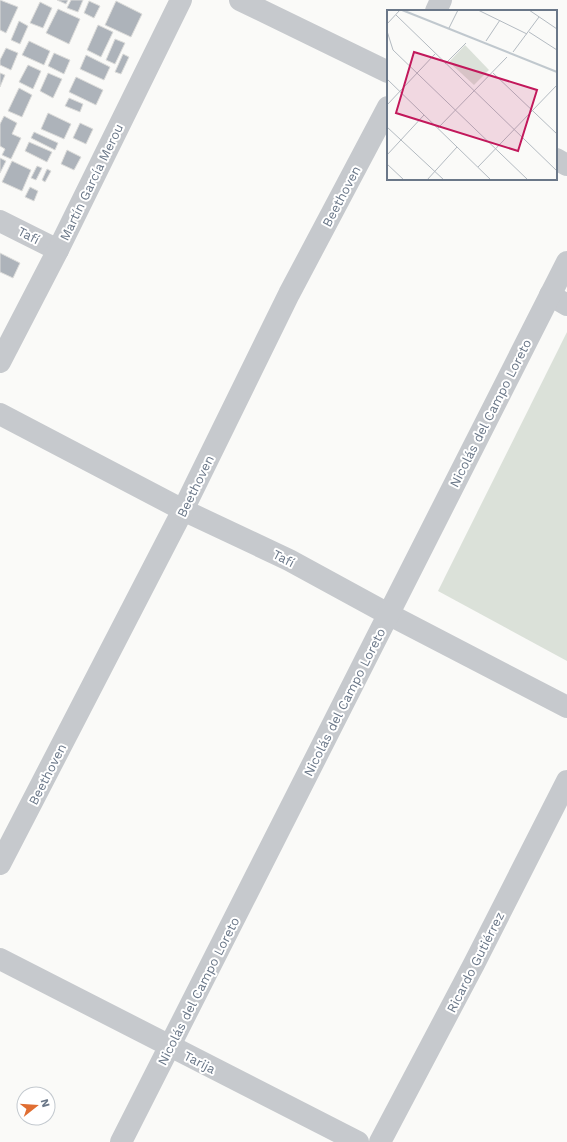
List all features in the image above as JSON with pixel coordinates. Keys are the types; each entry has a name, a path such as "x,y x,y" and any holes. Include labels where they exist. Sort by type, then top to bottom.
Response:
{"street":[{"name":"Martín García Merou","path":"0,362 58,250 181,0"},
{"path":"240,0 387,72"},
{"path":"436,10 441,0"},
{"name":"Beethoven","path":"0,864 184,510 289,294 387,109"},
{"path":"557,160 567,165"},
{"name":"Tafí","path":"0,221 58,250"},
{"name":"Nicolás del Campo Loreto","path":"121,1142 388,614 558,300 567,262"},
{"name":"Tafí","path":"0,414 184,510 289,560 388,614 567,707"},
{"name":"Ricardo Gutiérrez","path":"380,1142 474,964 567,781"},
{"name":"Tarija","path":"0,959 358,1142"}],"shaded area":[{"path":"567,332 567,661 438,591"}],"building":[{"path":"0,0 18,7 6,33 0,30"},
{"path":"57,0 68,0 66,4"},
{"path":"71,0 83,0 78,12 67,8"},
{"path":"89,1 100,6 94,18 84,13"},
{"path":"116,1 142,14 131,37 105,25"},
{"path":"40,2 52,8 43,28 30,23"},
{"path":"58,9 80,19 69,44 46,33"},
{"path":"19,21 28,26 20,44 11,40"},
{"path":"98,25 113,32 101,57 87,50"},
{"path":"115,39 125,43 115,64 106,60"},
{"path":"29,41 50,51 44,65 22,55"},
{"path":"6,48 18,53 11,70 0,65 0,60"},
{"path":"54,53 70,60 64,74 48,66"},
{"path":"123,54 129,57 121,74 115,72"},
{"path":"86,55 110,67 104,80 80,69"},
{"path":"28,65 41,71 33,89 19,82"},
{"path":"0,73 5,75 0,87"},
{"path":"48,73 62,79 53,98 40,91"},
{"path":"76,77 103,90 96,105 69,92"},
{"path":"19,88 32,95 22,117 8,111"},
{"path":"69,98 83,104 80,112 65,106"},
{"path":"48,113 71,124 64,139 41,129"},
{"path":"4,116 17,123 12,134 21,138 11,159 2,155 5,149 0,146 0,124"},
{"path":"80,123 93,129 86,144 73,138"},
{"path":"34,132 58,143 55,150 31,138"},
{"path":"29,142 52,152 47,162 25,151"},
{"path":"67,150 81,157 74,170 61,164"},
{"path":"0,158 6,161 0,173"},
{"path":"12,161 31,170 22,191 2,182"},
{"path":"37,166 42,168 36,180 31,178"},
{"path":"47,169 51,171 45,182 42,180"},
{"path":"30,187 38,191 34,201 25,197"},
{"path":"0,253 20,263 13,278 0,272"}]}
